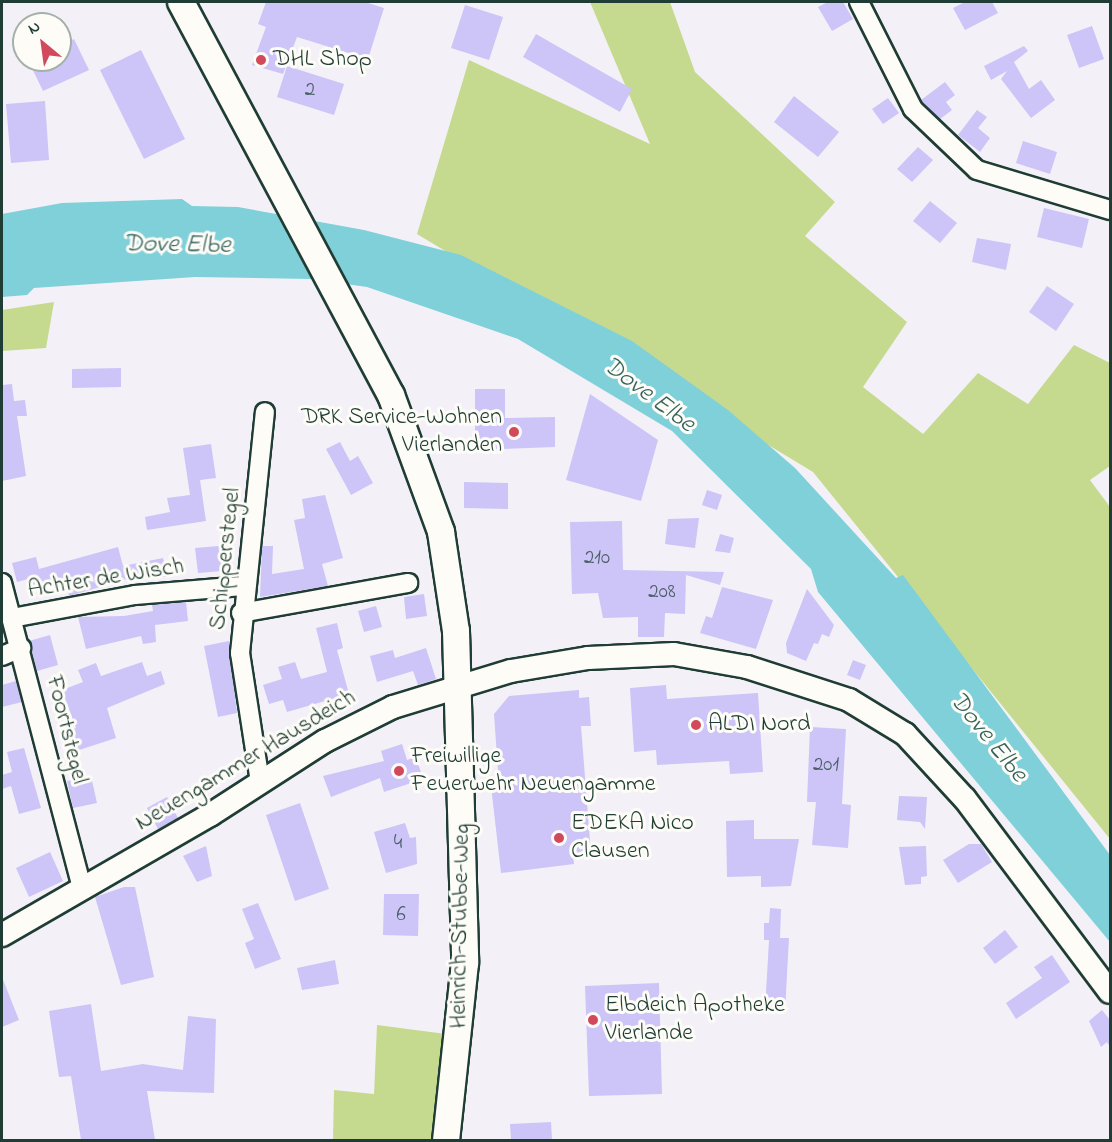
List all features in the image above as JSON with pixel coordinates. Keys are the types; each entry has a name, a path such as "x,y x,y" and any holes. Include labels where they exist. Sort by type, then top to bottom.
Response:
{"main road":[{"name":"Heinrich-Stubbe-Weg","path":"181,2 342,302 421,468 449,580 458,685 465,963 446,1140"}],"street":[{"path":"859,2 913,109 977,170 1110,210"},
{"name":"Schipperstegel","path":"260,782 240,653 243,586 265,412"},
{"name":"Foortstegel","path":"2,583 21,648 82,889"},
{"path":"242,613 408,583"},
{"name":"Achter de Wisch","path":"12,618 135,595 243,586"},
{"path":"2,656 21,648"},
{"name":"Neuengammer Hausdeich","path":"2,935 353,726 458,685 579,659 675,654 747,667 867,708 932,760 1110,992"}],"green space":[{"path":"590,2 670,2 695,72 835,202 805,236 907,322 863,387 923,434 978,373 1028,404 1074,345 1110,363 1110,466 1090,480 1110,507 1110,839 813,472 417,234 469,60 650,144"},
{"path":"54,302 46,348 2,351 2,310"},
{"path":"377,1025 446,1034 433,1140 333,1140 334,1090 374,1094"}],"water":[{"name":"Dove Elbe","path":"182,199 192,206 238,207 364,230 461,255 632,341 728,410 795,468 896,578 903,575 1110,855 1110,942 818,592 811,569 672,431 518,339 367,287 311,279 195,277 34,288 27,295 2,297 2,214 62,203"}],"pier":[{"path":"275,211 314,218 351,288 313,282"}],"building":[{"path":"266,2 365,2 384,8 368,59 297,37 283,74 252,65 266,27 258,24"},
{"path":"828,2 843,2 853,19 832,31 818,7"},
{"path":"965,2 992,2 998,13 965,30 953,8"},
{"path":"465,5 503,17 489,60 451,48"},
{"path":"1092,26 1104,59 1079,68 1067,35"},
{"path":"536,34 632,89 620,112 523,57"},
{"path":"74,39 89,70 43,91 34,72 72,72 72,40"},
{"path":"1024,46 1028,51 1014,62 1029,89 1041,80 1055,100 1031,118 1001,79 1007,71 991,80 984,66"},
{"path":"141,50 185,139 144,159 100,70"},
{"path":"287,66 344,84 334,115 277,97"},
{"path":"945,82 955,95 946,102 952,110 940,119 921,100"},
{"path":"794,96 839,132 818,157 774,122"},
{"path":"888,98 899,113 883,124 872,109"},
{"path":"45,101 49,160 11,163 6,104"},
{"path":"977,110 987,117 978,128 990,138 980,152 958,135"},
{"path":"1023,141 1057,152 1050,174 1016,163"},
{"path":"918,147 933,160 912,182 897,169"},
{"path":"930,201 957,223 940,243 913,221"},
{"path":"1044,208 1089,219 1082,248 1037,237"},
{"path":"977,238 1011,244 1006,270 972,262"},
{"path":"1047,286 1074,304 1056,331 1029,312"},
{"path":"121,368 121,387 72,388 72,369"},
{"path":"12,384 14,401 25,400 27,416 17,416 26,476 2,481 3,385"},
{"name":"DRK Service-Wohnen Vierlanden","path":"475,389 505,389 505,418 555,417 555,447 475,450"},
{"path":"590,394 658,440 641,501 566,480"},
{"path":"340,442 350,461 358,456 373,483 351,495 326,449"},
{"path":"211,444 216,478 200,480 206,521 147,530 145,517 170,512 167,498 190,495 183,448"},
{"path":"464,482 508,483 508,509 464,508"},
{"path":"707,490 722,495 717,510 702,505"},
{"path":"325,495 343,558 322,564 328,586 260,597 262,546 273,546 272,574 304,569 294,520 305,518 302,499"},
{"path":"699,518 695,548 665,544 668,519"},
{"path":"622,521 623,570 724,572 720,585 686,575 685,614 665,613 664,637 638,637 638,617 603,618 598,593 572,594 570,522"},
{"path":"720,534 734,538 730,553 715,551"},
{"path":"230,545 233,570 198,573 195,548"},
{"path":"118,547 123,566 163,558 167,577 141,575 69,596 65,579 31,590 28,579 17,582 12,563 36,557 39,569"},
{"path":"722,587 773,600 756,649 700,633 706,616 712,618"},
{"path":"807,589 834,625 829,637 822,634 818,644 814,643 806,661 787,653 786,643"},
{"path":"424,594 427,616 406,619 404,597"},
{"path":"186,602 188,621 155,625 156,642 143,644 141,636 86,649 78,617 124,616 153,611 152,605"},
{"path":"376,606 382,627 364,632 358,611"},
{"path":"337,623 343,648 337,650 349,694 287,712 283,700 269,704 263,685 282,679 278,667 295,662 301,679 327,672 316,628"},
{"path":"50,635 58,665 37,671 29,641"},
{"path":"229,641 237,713 218,717 204,646"},
{"path":"426,648 436,679 418,685 413,671 377,682 370,656 393,650 395,658"},
{"path":"853,660 866,665 860,680 847,675"},
{"path":"142,662 147,676 161,671 165,684 107,708 116,738 76,751 70,730 76,728 62,690 83,682 78,670 96,663 101,676"},
{"path":"16,681 22,702 2,707 2,685"},
{"name":"ALDI Nord","path":"666,685 667,699 758,693 763,772 730,774 729,761 657,765 656,750 634,752 630,688"},
{"path":"579,690 579,698 589,697 591,726 581,726 591,854 573,855 574,864 501,873 491,786 499,785 494,714 509,696"},
{"path":"810,727 846,729 842,804 851,805 848,848 812,845 816,802 807,802"},
{"path":"402,744 407,760 416,757 423,779 384,792 380,778 331,797 323,776 384,761 381,751"},
{"path":"24,748 41,808 19,814 11,786 2,789 2,775 12,772 7,752"},
{"path":"91,776 97,803 73,808 67,781"},
{"path":"899,796 927,797 925,829 920,822 897,820"},
{"path":"167,797 178,818 158,829 147,808"},
{"path":"300,803 329,889 295,901 266,815"},
{"path":"754,820 754,839 799,839 791,886 761,887 761,876 727,877 726,821"},
{"path":"405,823 410,838 416,837 417,864 386,873 374,832"},
{"path":"969,844 981,844 992,862 958,883 943,860"},
{"path":"206,846 212,876 197,882 183,856"},
{"path":"926,846 927,876 921,877 921,884 905,885 899,847"},
{"path":"50,852 63,881 29,897 16,868"},
{"path":"124,887 135,887 154,977 121,985 95,897"},
{"path":"384,894 419,894 418,936 383,935"},
{"path":"258,903 281,959 255,969 245,943 254,939 242,909"},
{"path":"770,908 781,909 780,938 789,938 785,1011 765,1010 769,940 764,940 764,923 769,923"},
{"path":"1005,930 1018,947 995,964 983,948"},
{"path":"1052,955 1070,982 1016,1019 1006,1003 1042,978 1034,967"},
{"path":"335,960 339,984 302,990 297,968"},
{"path":"2,977 19,1020 2,1027"},
{"path":"659,983 662,1094 589,1096 585,986"},
{"path":"91,1004 101,1071 143,1064 183,1070 188,1016 216,1019 214,1093 147,1091 155,1140 81,1140 71,1076 59,1077 49,1011"},
{"path":"1102,1010 1110,1020 1110,1047 1107,1042 1101,1047 1089,1021"},
{"path":"551,1122 552,1140 511,1140 510,1124"}],"place":[{"name":"DHL Shop","path":"261,60"},
{"name":"DRK Service-Wohnen Vierlanden","path":"514,432"},
{"name":"ALDI Nord","path":"696,725"},
{"name":"Freiwillige Feuerwehr Neuengamme","path":"399,771"},
{"name":"EDEKA Nico Clausen","path":"559,838"},
{"name":"Elbdeich Apotheke Vierlande","path":"593,1020"}]}
